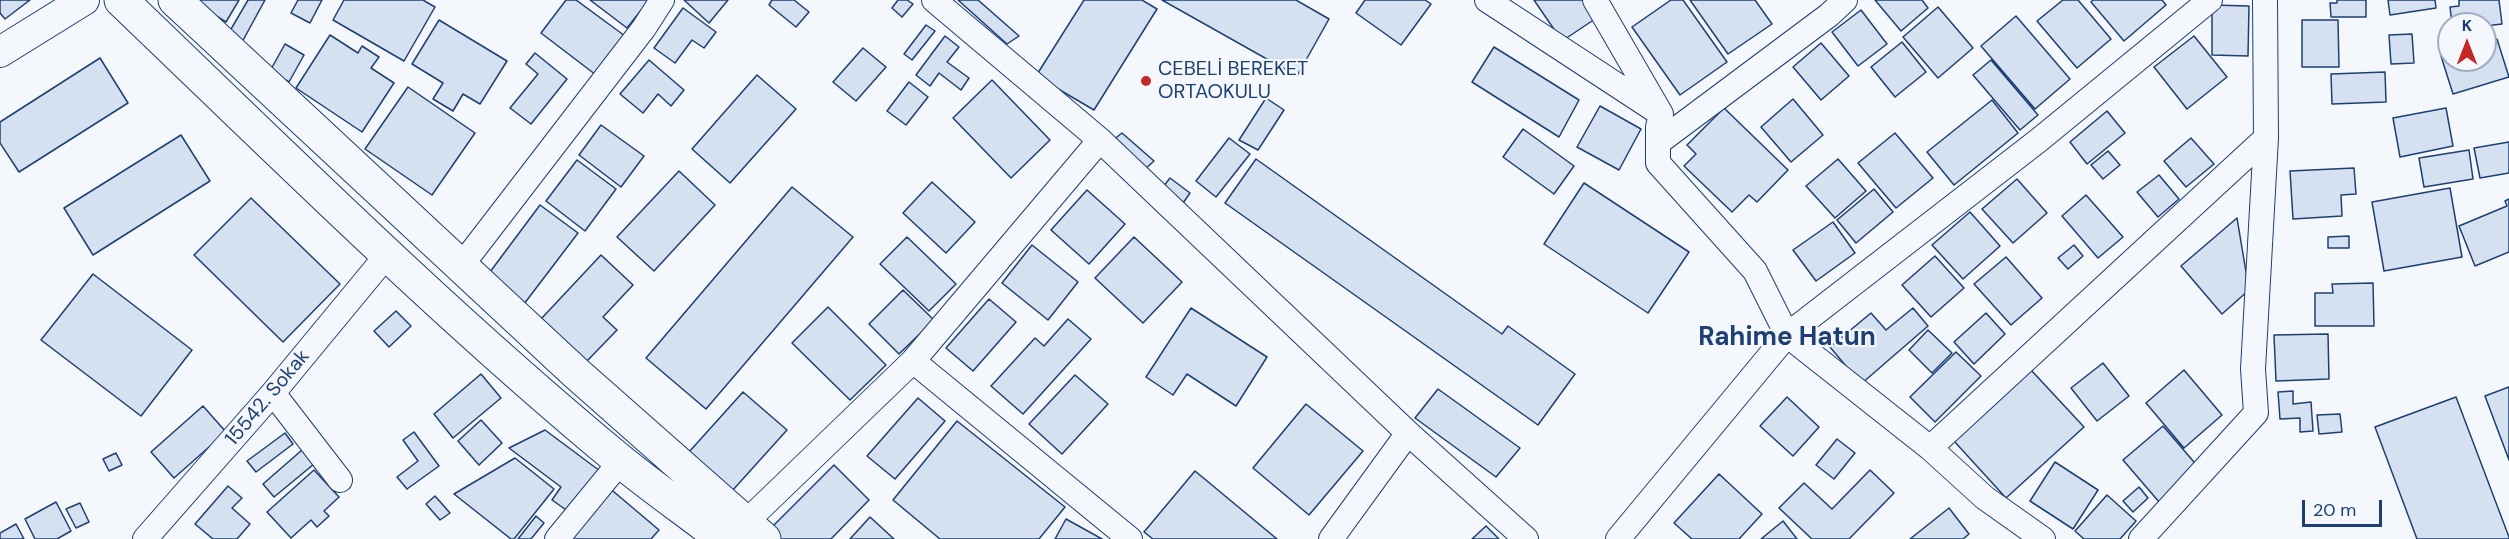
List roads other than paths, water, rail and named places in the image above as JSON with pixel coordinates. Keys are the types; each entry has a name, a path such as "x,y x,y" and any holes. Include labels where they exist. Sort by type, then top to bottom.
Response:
{"main road":[{"path":"121,0 387,255 556,407 621,461 744,535"},
{"path":"175,0 576,373 744,535"},
{"path":"556,407 576,373"}],"street":[{"path":"0,52 84,0"},
{"path":"461,266 644,28 662,0"},
{"path":"934,0 1100,140 1408,433 1526,539"},
{"path":"1486,0 1661,114"},
{"path":"1595,0 1661,114 1658,127 1659,163 1755,271 1786,335 1930,448 1985,498 2043,539"},
{"path":"1618,539 1786,335 2039,140 2210,0"},
{"path":"2141,539 2256,413 2253,369 2266,138 2265,0"},
{"path":"1659,142 1831,5"},
{"path":"1930,448 2266,138"},
{"path":"744,535 913,362 1100,140"},
{"name":"15542. Sokak","path":"153,537 387,255"},
{"path":"913,362 1130,539"},
{"path":"273,393 340,480"},
{"path":"1331,539 1408,433"},
{"path":"556,539 621,461"}],"place":[{"name":"CEBELİ BEREKET ORTAOKULU","path":"1146,81"}],"district":[{"name":"Rahime Hatun","path":"1787,338"}]}
